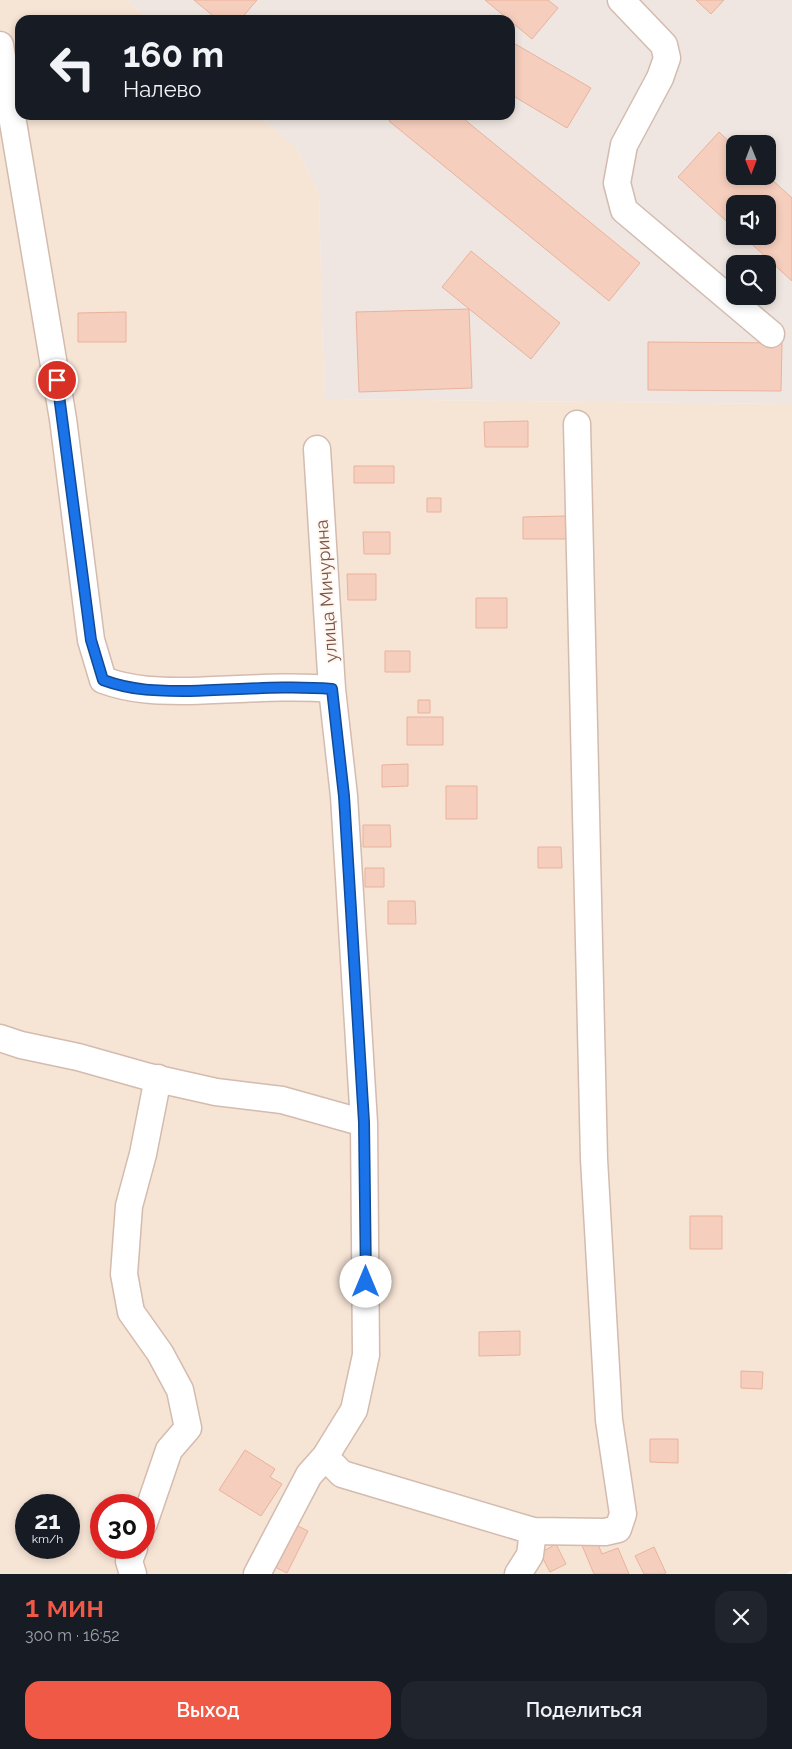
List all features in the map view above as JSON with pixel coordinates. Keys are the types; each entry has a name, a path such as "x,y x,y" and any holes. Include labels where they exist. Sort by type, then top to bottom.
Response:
{"street":[{"path":"621,0 664,45 667,58 660,78 624,145 617,183 624,210 771,334"},
{"path":"0,44 63,419 91,640 103,680 123,688 160,691 308,687 332,689"},
{"path":"325,1457 342,1474 533,1531 605,1532 618,1528 623,1514 609,1420 594,1159 577,424"},
{"name":"улица Мичурина","path":"257,1574 309,1475 325,1457 354,1410 366,1355 364,1122 344,796 332,689 317,449"},
{"path":"0,1038 21,1045 78,1057 216,1092 282,1100 364,1122"},
{"path":"154,1494 169,1450 188,1428 180,1390 160,1353 131,1312 124,1274 129,1206 146,1144 158,1078"},
{"path":"518,1574 530,1555 533,1531"},
{"path":"130,1559 133,1574"}],"shaded area":[{"path":"0,0 127,0 144,15 15,15 15,120 264,120 298,150 319,194 324,399 792,404 792,1570 786,1574 0,1574"},
{"path":"127,0 792,0 792,404 324,399 319,194 298,150 264,120 515,120 515,15 144,15"}],"building":[{"path":"194,0 257,0 244,15 212,15"},
{"path":"485,0 548,0 558,8 532,39 515,25 515,15 503,15"},
{"path":"696,0 724,0 711,14"},
{"path":"515,44 591,88 567,128 515,97"},
{"path":"465,120 640,263 609,301 389,121"},
{"path":"719,132 726,139 726,185 776,185 776,183 792,198 792,281 776,266 776,255 764,255 753,245 776,245 776,195 726,195 726,221 678,177"},
{"path":"471,251 560,323 531,359 442,287"},
{"path":"469,309 472,388 359,392 356,312"},
{"path":"126,312 126,342 78,342 78,313"},
{"path":"648,342 782,343 781,391 648,390"},
{"path":"528,421 528,447 485,447 484,422"},
{"path":"354,466 394,466 394,483 354,483"},
{"path":"427,498 441,498 441,512 427,512"},
{"path":"566,516 567,539 523,539 523,517"},
{"path":"363,532 390,532 390,554 364,554"},
{"path":"347,574 376,574 376,600 348,600"},
{"path":"476,598 507,598 507,628 476,628"},
{"path":"385,651 410,651 410,672 385,672"},
{"path":"418,700 430,700 430,713 418,713"},
{"path":"407,717 443,717 443,745 407,745"},
{"path":"408,764 408,786 382,787 382,765"},
{"path":"446,786 477,786 477,819 446,819"},
{"path":"363,825 390,825 391,847 363,847"},
{"path":"538,847 561,847 562,868 538,868"},
{"path":"365,868 384,868 384,887 365,887"},
{"path":"388,901 415,901 416,924 388,924"},
{"path":"690,1216 722,1216 722,1249 690,1249"},
{"path":"520,1331 520,1355 479,1356 479,1332"},
{"path":"741,1371 763,1372 762,1389 741,1388"},
{"path":"650,1439 678,1439 678,1463 650,1462"},
{"path":"245,1450 275,1469 270,1477 282,1484 261,1516 219,1490"},
{"path":"292,1523 308,1531 287,1573 271,1565"},
{"path":"595,1537 602,1554 618,1548 629,1574 594,1574 581,1543"},
{"path":"556,1544 566,1564 550,1572 540,1553"},
{"path":"654,1547 666,1573 644,1574 635,1556"}],"route":[{"path":"57,380 91,640 103,680 123,688 160,691 308,687 332,689 344,796 364,1122 366,1282"}]}
